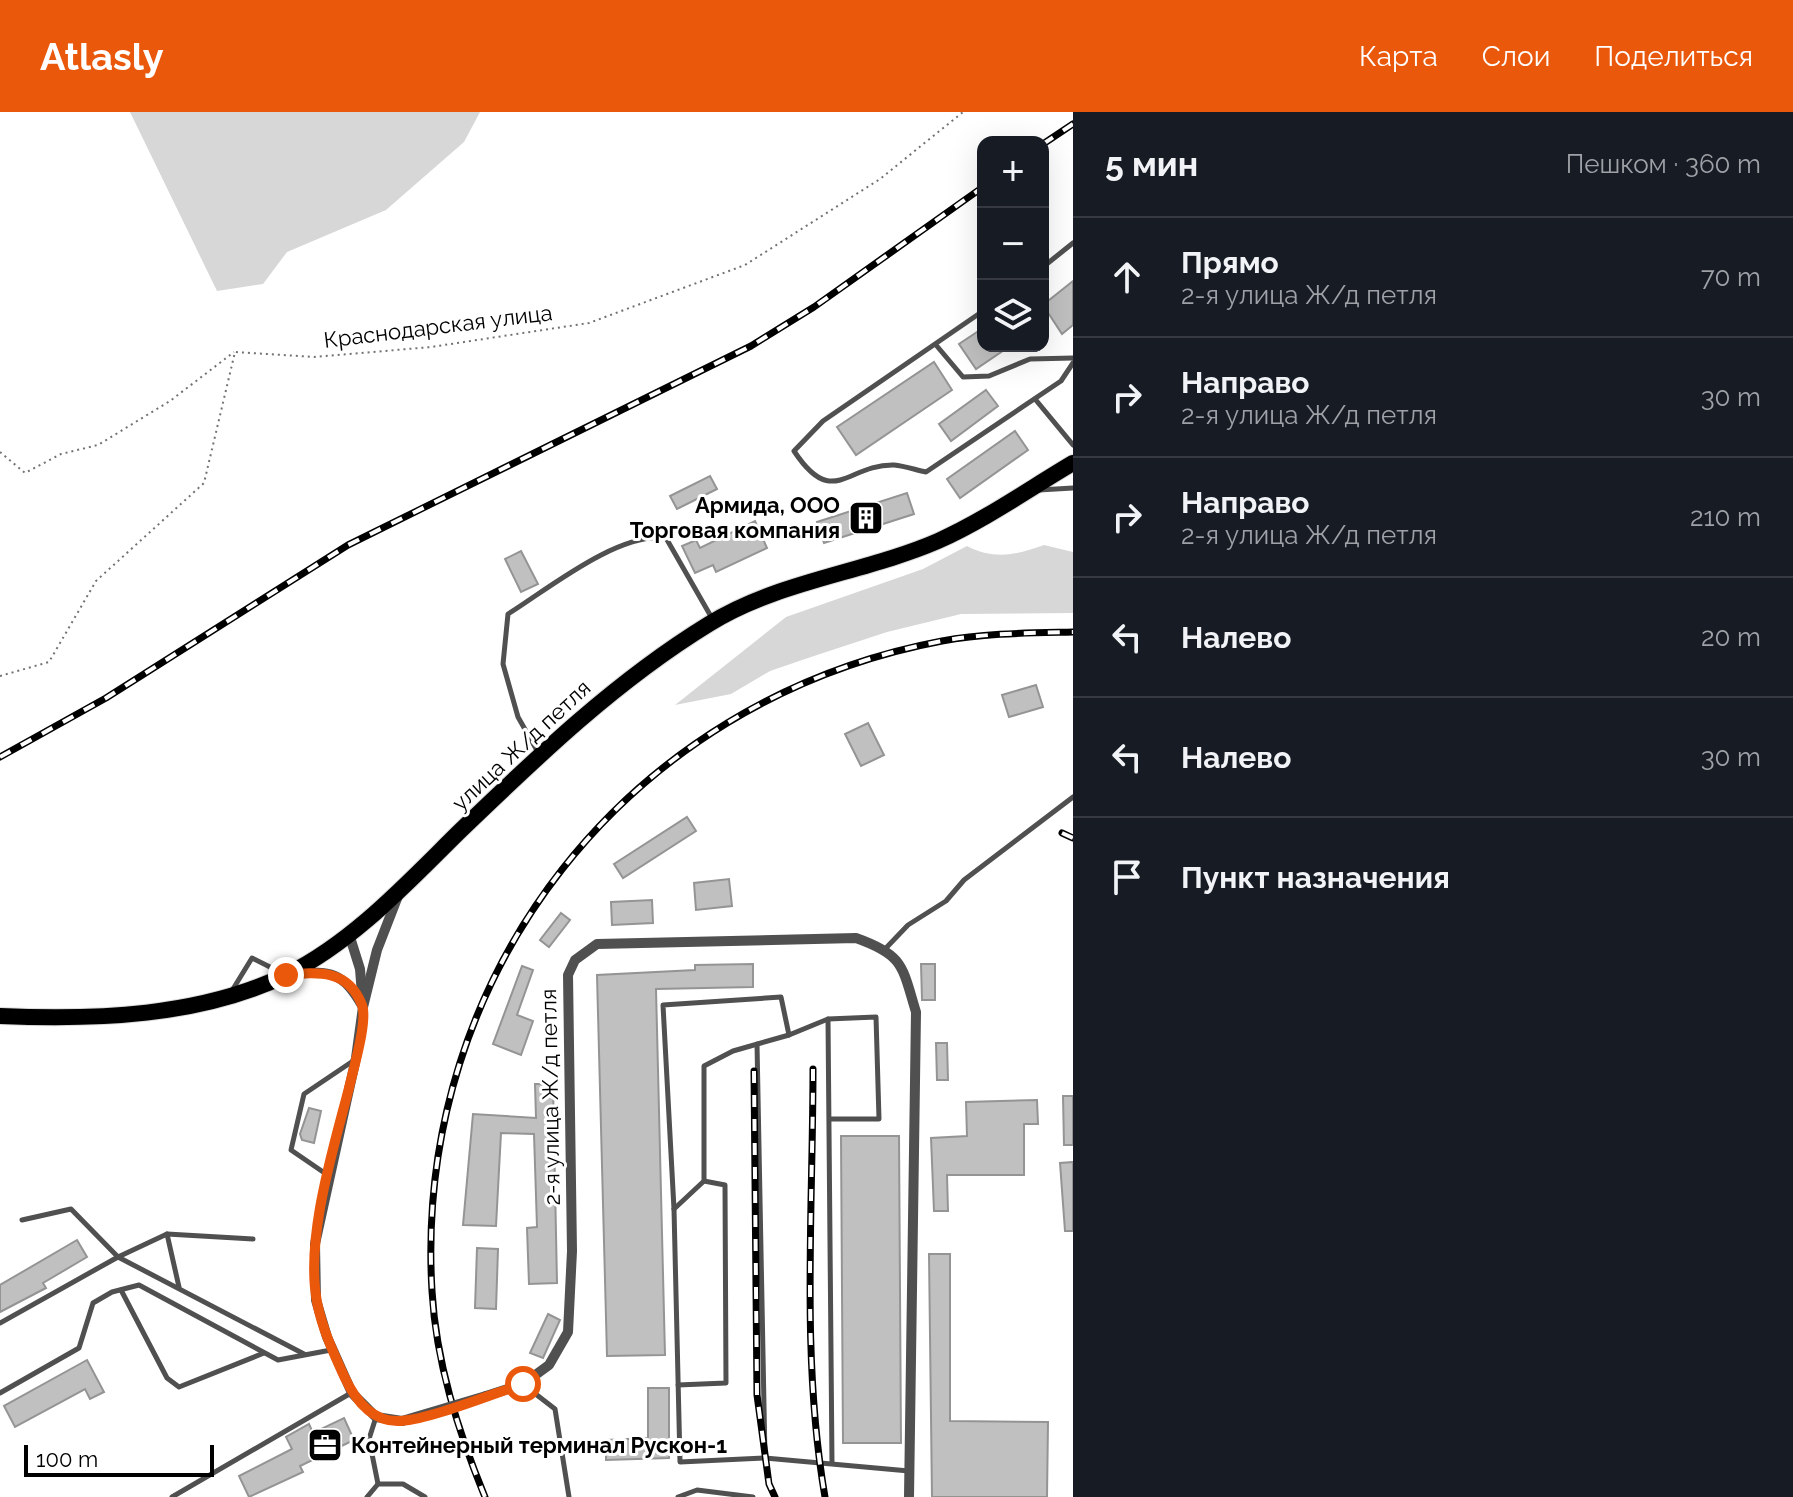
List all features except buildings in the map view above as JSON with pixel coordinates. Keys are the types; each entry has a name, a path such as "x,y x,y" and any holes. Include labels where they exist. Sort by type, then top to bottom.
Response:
{"main road":[{"name":"улица Ж/д петля","path":"0,1016 51,1018 138,1013 227,998 286,975 349,934 617,686 713,621 805,585 938,540 1073,463"}],"street":[{"path":"376,1417 352,1393 332,1350 316,1300 315,1244 356,1058 363,1007 377,950 400,889"},
{"path":"349,934 360,969 363,1007"},
{"name":"2-я улица Ж/д петля","path":"376,1417 402,1421 523,1384 549,1365 568,1332 572,1251 568,975 575,960 597,944 856,938 886,948"},
{"path":"886,948 903,970 916,1012 909,1497"},
{"path":"286,975 335,975 349,983 363,1007"}],"lane":[{"path":"1049,262 1073,243"},
{"path":"936,345 963,377 989,376 1030,359 1073,361 1061,381 926,472 893,465 835,483 809,474 794,451 813,431 977,315"},
{"path":"1035,399 1073,445"},
{"path":"1026,491 1073,488"},
{"path":"540,756 518,717 503,664 508,614 611,550 649,536 666,538 713,621"},
{"path":"886,948 908,925 946,901 964,880 1073,797"},
{"path":"227,998 252,958 286,975"},
{"path":"789,1035 781,997 663,1005 674,1209 680,1462 765,1458 910,1471"},
{"path":"674,1209 704,1181 704,1066 828,1019 876,1017 879,1119 831,1119"},
{"path":"828,1019 832,1463"},
{"path":"757,1044 765,1458"},
{"path":"329,1176 291,1150 304,1094 356,1058"},
{"path":"678,1385 726,1383 725,1185 704,1181"},
{"path":"22,1220 71,1209 118,1257 305,1355"},
{"path":"167,1234 179,1288"},
{"path":"0,1323 118,1257 167,1234 253,1239"},
{"path":"0,1393 79,1348 93,1303 121,1289 139,1285 278,1360 332,1350"},
{"path":"121,1289 167,1378 179,1387 265,1352"},
{"path":"523,1384 555,1409 569,1497"},
{"path":"172,1497 352,1393"},
{"path":"376,1417 369,1439 378,1484"},
{"path":"367,1497 378,1484 403,1484 425,1497"},
{"path":"678,1497 697,1490 753,1497"}],"path":[{"name":"Краснодарская улица","path":"235,352 314,357 431,347 589,323 745,265 880,179 963,112"},
{"path":"0,452 25,473 61,454 98,445 170,401 235,352"},
{"path":"0,676 49,662 96,581 204,483 235,352"}],"shaded area":[{"path":"130,112 480,112 464,142 386,210 287,252 263,284 217,291"},
{"path":"1044,545 1073,552 1073,613 961,614 887,632 770,671 731,694 675,705 786,617 923,569 967,546 986,553 1005,554"}],"railway":[{"path":"1049,140 1073,124"},
{"path":"0,757 106,698 348,545 751,346 814,307 977,191"},
{"path":"485,1497 457,1422 443,1370 434,1318 436,1174 460,1064 502,961 562,869 638,789 728,723 829,673 958,638 1073,632"},
{"path":"1062,833 1073,838"},
{"path":"813,1069 811,1338 813,1391 825,1497"},
{"path":"754,1071 757,1395 769,1484 775,1497"}],"place":[{"name":"Армида, ООО Торговая компания","path":"866,518"},
{"name":"Контейнерный терминал Рускон-1","path":"325,1445"}],"route":[{"path":"286,975 320,972 335,975 349,983 363,1007 356,1058 335,1140 315,1244 316,1300 327,1337 352,1393 365,1410 376,1417 402,1421 523,1384"}]}
